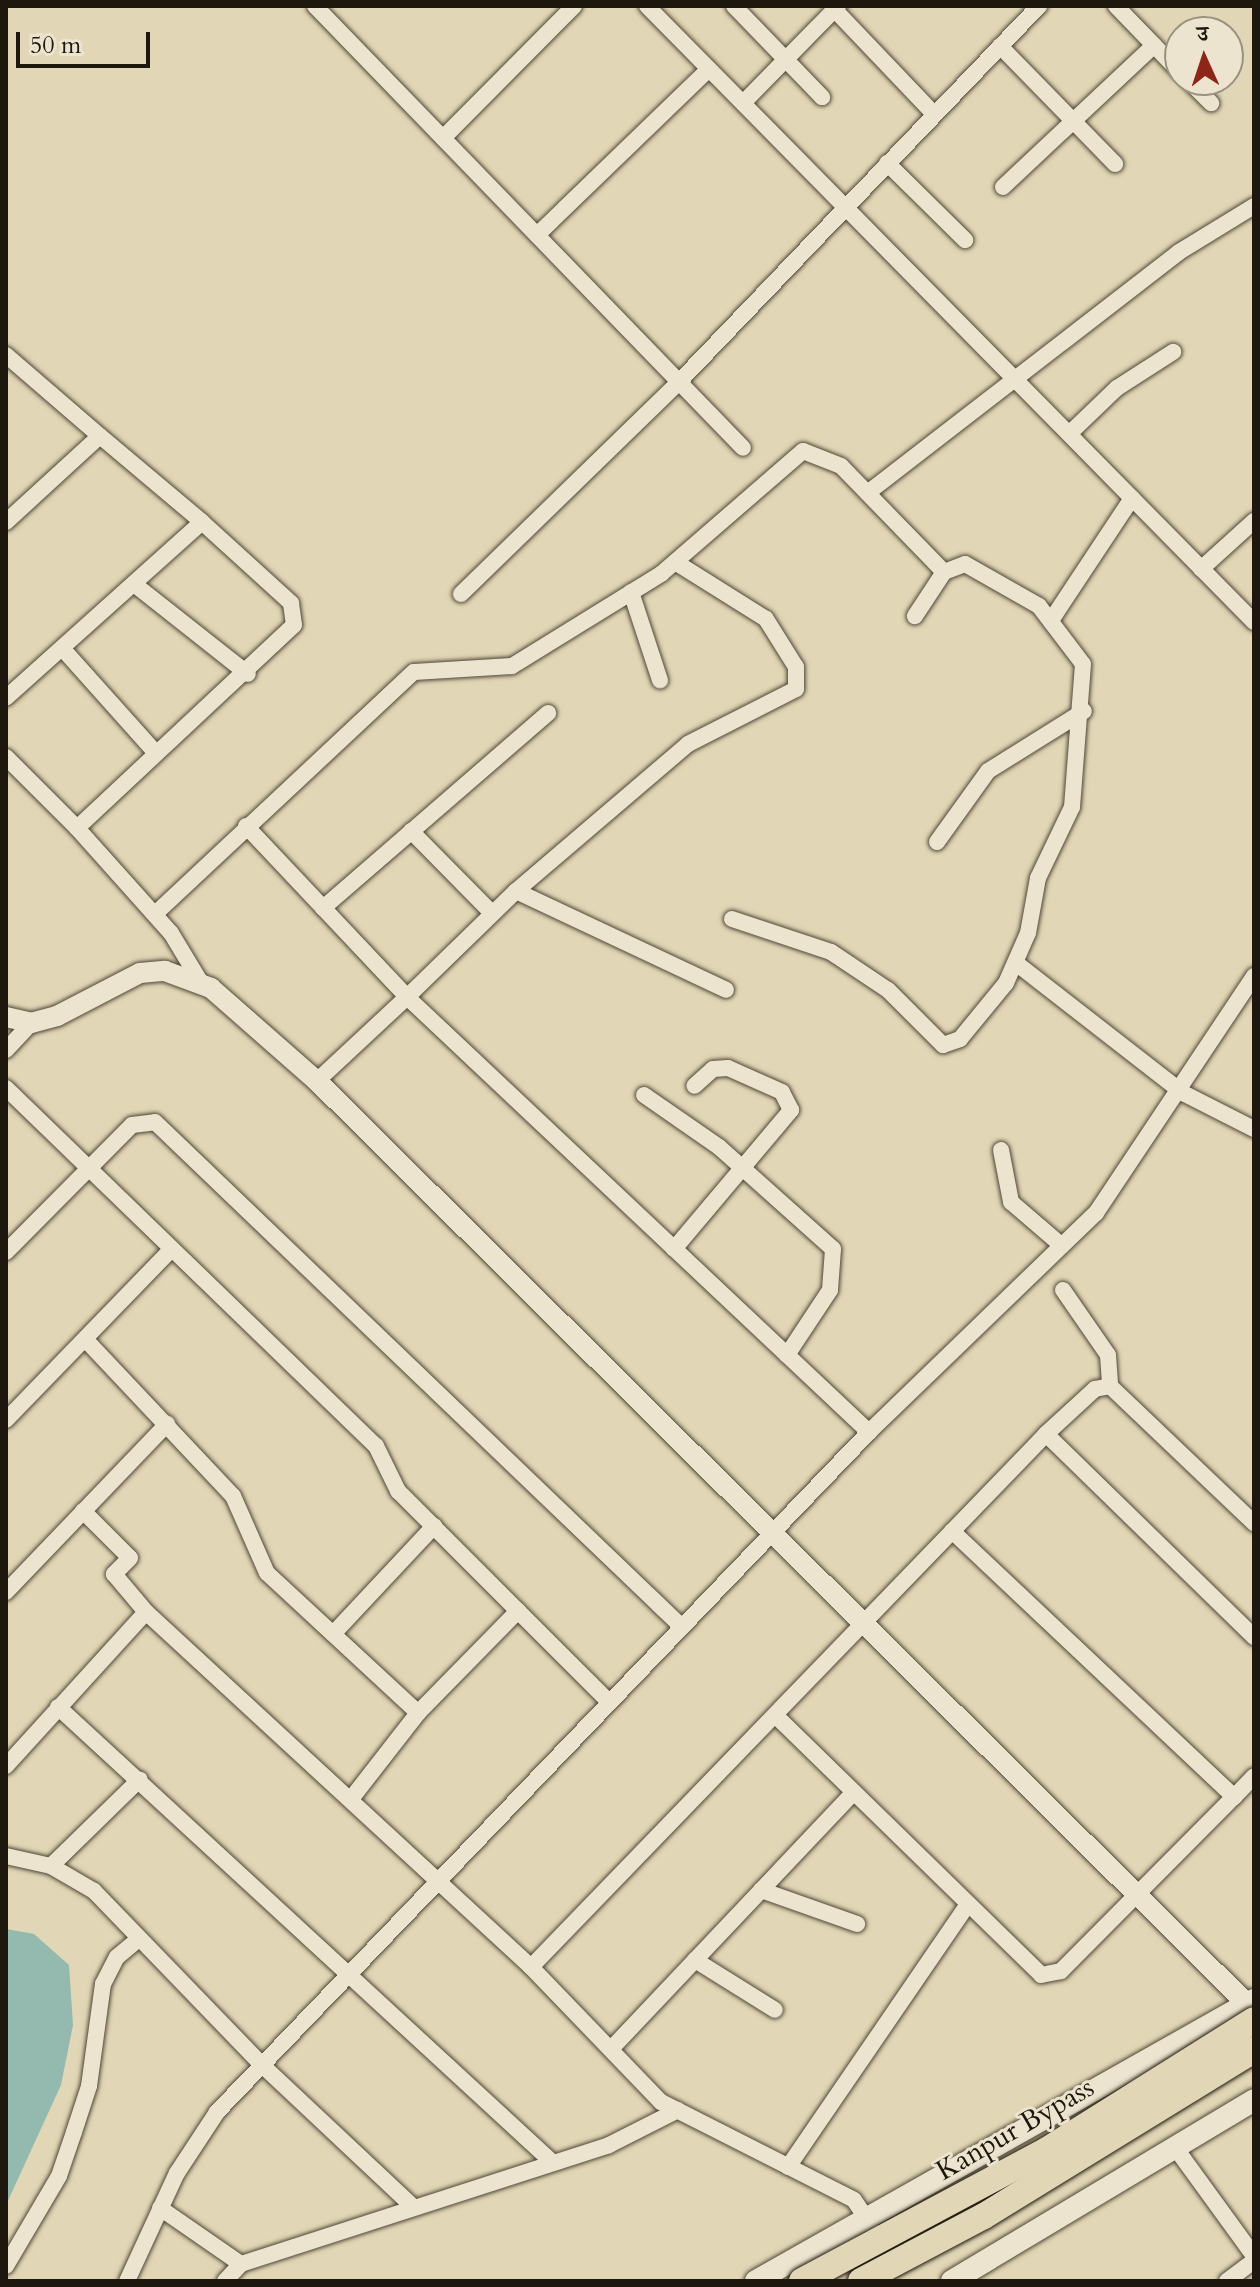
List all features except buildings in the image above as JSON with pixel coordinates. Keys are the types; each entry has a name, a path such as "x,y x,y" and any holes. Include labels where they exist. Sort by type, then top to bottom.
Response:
{"highway":[{"name":"Kanpur Bypass","path":"802,2281 1047,2150 1252,2008"},
{"name":"Kanpur Bypass","path":"861,2281 984,2216 1254,2050"}],"main road":[{"path":"756,2281 870,2222 1252,2008"},
{"path":"952,2281 1177,2150 1254,2100"}],"street":[{"path":"315,6 743,448"},
{"path":"443,138 574,6"},
{"path":"647,6 1254,622"},
{"path":"734,6 822,97"},
{"path":"461,594 679,382 1039,6"},
{"path":"1116,6 1164,55"},
{"path":"743,103 836,8 934,114"},
{"path":"1003,187 1154,45"},
{"path":"1000,46 1115,164"},
{"path":"537,235 709,69"},
{"path":"1204,96 1211,103"},
{"path":"887,163 965,240"},
{"path":"870,491 1179,252 1254,206"},
{"path":"1070,433 1117,388 1173,352"},
{"path":"6,355 202,522 298,613 248,674 155,752 77,828"},
{"path":"6,522 100,436"},
{"path":"155,914 414,672 512,666 675,562 803,451 825,455 870,491 944,572"},
{"path":"1052,619 1132,498"},
{"path":"1201,569 1254,521"},
{"path":"6,698 202,522"},
{"path":"317,1081 516,891 698,737 791,695 799,684 766,619 675,562"},
{"path":"732,919 831,952 888,990 943,1045 960,1039 1016,963 1038,878 1072,807 1084,711 1083,664 1052,619 965,564 944,572 915,616"},
{"path":"134,584 248,674"},
{"path":"631,592 660,680"},
{"path":"62,648 155,752"},
{"path":"937,842 988,771 1084,711"},
{"path":"323,908 548,713"},
{"path":"6,757 77,828 155,914 201,983 317,1081 1137,1890 1252,2008"},
{"path":"246,826 407,997 869,1432"},
{"path":"411,831 492,913"},
{"path":"516,891 726,990"},
{"path":"1016,963 1183,1093 1254,1129"},
{"path":"6,1050 31,1023 140,973 165,971 201,983"},
{"path":"127,2281 160,2208 210,2122 342,1976 775,1533 869,1432 1096,1213 1183,1093 1254,976"},
{"path":"6,1017 31,1023"},
{"path":"674,1249 786,1121 790,1098 728,1068 713,1069 694,1086"},
{"path":"6,1088 376,1446 398,1491 609,1702"},
{"path":"644,1095 745,1170 833,1249 830,1290 787,1355"},
{"path":"6,1252 144,1119 166,1129 682,1627"},
{"path":"1001,1150 1011,1202 1061,1245"},
{"path":"6,1420 171,1250"},
{"path":"1063,1290 1108,1355 1110,1386 1254,1523"},
{"path":"85,1339 167,1424 240,1507 267,1573 418,1713"},
{"path":"531,1967 1046,1434 1095,1389 1110,1386"},
{"path":"6,1592 167,1424"},
{"path":"1046,1434 1254,1637"},
{"path":"83,1511 130,1558 114,1574 146,1612 531,1967 611,2049 678,2110 854,2200 905,2281"},
{"path":"333,1634 434,1526"},
{"path":"952,1531 1234,1797"},
{"path":"351,1799 418,1713 518,1611"},
{"path":"6,1766 146,1612"},
{"path":"58,1707 140,1779 342,1976 551,2161"},
{"path":"775,1715 967,1906 1049,1976 1254,1776"},
{"path":"51,1866 140,1779"},
{"path":"611,2049 853,1793"},
{"path":"6,1856 51,1866 94,1891 137,1940 262,2065 413,2207"},
{"path":"761,1890 857,1924"},
{"path":"788,2167 967,1906"},
{"path":"6,2266 69,2146 89,2086 103,1984 117,1957 137,1940"},
{"path":"695,1960 775,2010"},
{"path":"225,2281 241,2264 551,2161 609,2145 678,2110"},
{"path":"1177,2150 1254,2258 1227,2281"},
{"path":"160,2208 241,2264"}],"water":[{"path":"6,1929 34,1934 69,1965 73,2025 61,2085 6,2205"}]}
